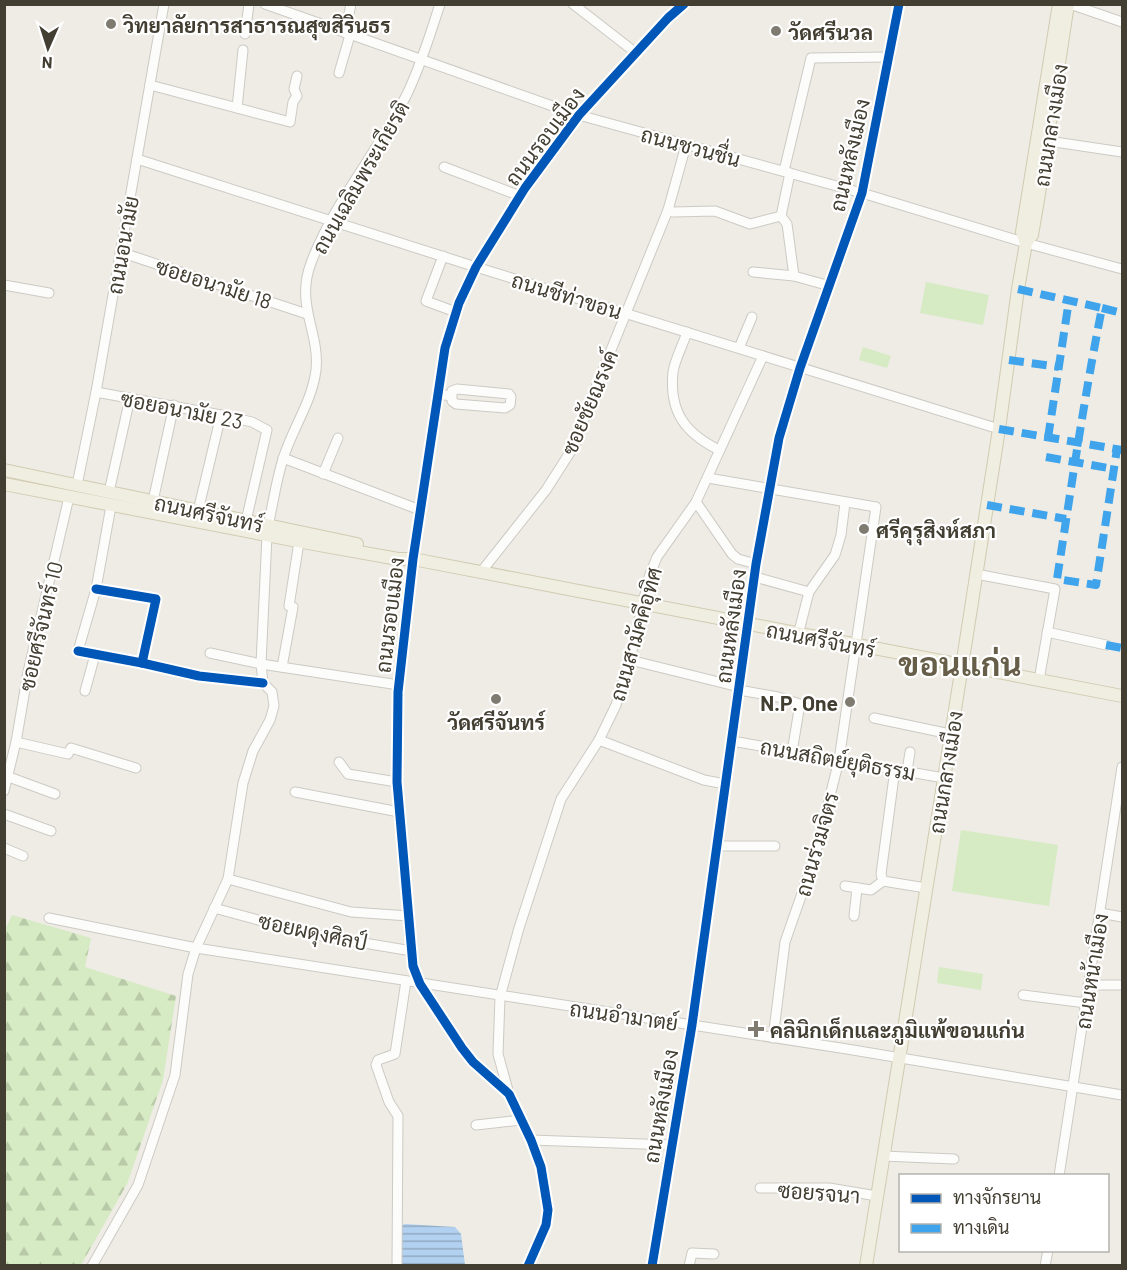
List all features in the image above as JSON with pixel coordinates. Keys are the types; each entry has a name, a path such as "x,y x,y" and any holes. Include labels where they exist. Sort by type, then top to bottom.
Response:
{"main road":[{"name":"ถนนกลางเมือง","path":"1043,140 1059,4"},
{"name":"ถนนกลางเมือง","path":"866,1266 999,429 1026,243 1022,232 1043,140 1069,4"},
{"name":"ถนนศรีจันทร์","path":"4,470 153,501 267,531 396,551 413,559"},
{"name":"ถนนศรีจันทร์","path":"4,484 111,506 246,521 299,542 398,559 413,559 1122,696"},
{"path":"72,498 77,485"}],"street":[{"name":"ถนนอนามัย","path":"77,485 96,392 164,4"},
{"path":"245,34 249,4"},
{"name":"ถนนชวนชื่น","path":"265,4 579,115 862,192 1026,243 1122,268"},
{"path":"339,73 348,34 351,4"},
{"name":"ถนนเฉลิมพระเกียรติ","path":"92,1266 138,1185 175,1075 188,974 196,948 228,879 243,783 253,751 270,720 274,706 272,692 263,684 261,664 267,531 283,458 305,407 316,371 315,349 304,288 311,264 332,220 407,95 423,59 440,4"},
{"path":"573,4 636,53"},
{"name":"ถนนรอบเมือง","path":"528,1266 546,1225 548,1210 541,1167 531,1140 509,1094 473,1062 462,1048 420,984 413,966 399,812 396,741 399,685 413,559 442,362 456,312 476,267 520,196 579,115 684,4"},
{"name":"ถนนหลังเมือง","path":"652,1266 692,1025 756,564 778,438 800,368 862,192 899,4"},
{"path":"1069,4 1122,22"},
{"path":"237,108 243,50"},
{"path":"794,276 787,224 781,216 787,172 811,58 890,57"},
{"path":"150,85 290,122 293,102 297,96 294,90 297,76"},
{"path":"1043,140 1122,152"},
{"name":"ซอยชัยณรงค์","path":"481,572 546,490 576,443 589,404 668,210 686,145"},
{"name":"ถนนชีท่าขอน","path":"137,159 999,429"},
{"path":"444,166 520,196"},
{"path":"668,210 673,212 715,211 750,224 781,216"},
{"name":"ซอยอนามัย 18","path":"120,252 307,314"},
{"path":"443,256 426,301 456,312"},
{"path":"753,272 794,276 830,286"},
{"path":"4,285 49,293"},
{"path":"739,348 752,317"},
{"path":"687,333 673,371 675,409 686,427 701,441 719,450"},
{"name":"ถนนสามัคคีอุทิศ","path":"509,1094 498,1054 500,997 519,928 561,798 599,740 616,705 630,660 649,577 657,557 696,502 763,356"},
{"path":"457,389 509,394 511,401 510,405 505,408 456,404 452,401 452,396 452,391 457,389"},
{"name":"ซอยอนามัย 23","path":"96,392 221,415 252,422 267,430 246,521"},
{"path":"437,394 452,396"},
{"path":"109,492 130,398"},
{"path":"153,501 174,405"},
{"path":"206,516 221,415"},
{"path":"323,474 338,438"},
{"path":"283,458 420,510"},
{"path":"708,478 844,503 841,535 835,555 809,592 798,635"},
{"name":"ซอยศรีจันทร์ 10","path":"4,791 9,777 28,672 72,498"},
{"path":"696,502 732,554 738,559 756,564"},
{"name":"ถนนร่วมจิตร","path":"773,1038 785,942 815,856 839,760 876,507 844,503"},
{"path":"111,506 96,590 78,651 199,676 263,684"},
{"path":"282,667 294,607 290,606 299,542"},
{"path":"976,574 1055,589 1039,680"},
{"path":"755,576 809,592"},
{"path":"96,590 156,599 142,663"},
{"path":"1047,632 1106,645"},
{"path":"210,653 261,664 399,685"},
{"path":"85,691 95,655"},
{"path":"630,660 800,704 792,752"},
{"path":"874,718 950,735"},
{"path":"599,740 704,780 725,784"},
{"name":"ถนนสถิตย์ยุติธรรม","path":"732,741 944,778"},
{"path":"16,742 68,754 71,748 136,768"},
{"path":"907,771 910,752"},
{"path":"339,762 348,774 397,783"},
{"name":"ถนนหน้าเมือง","path":"1059,1174 1122,767"},
{"path":"883,881 880,874 895,769"},
{"path":"9,777 55,794"},
{"path":"295,792 399,812"},
{"path":"4,814 51,831"},
{"path":"716,846 775,846"},
{"path":"4,848 23,856"},
{"path":"228,879 351,912 409,916"},
{"path":"846,886 871,890 883,881 926,888"},
{"path":"854,916 857,888"},
{"name":"ซอยผดุงศิลป์","path":"214,908 310,934 412,951"},
{"path":"1100,913 1122,917"},
{"name":"ถนนอำมาตย์","path":"49,918 196,948 1122,1095"},
{"path":"397,1266 398,1116 389,1102 376,1065 378,1060 395,1054 406,981"},
{"path":"1088,985 1122,985"},
{"path":"1023,995 1086,1003"},
{"path":"476,1125 521,1120"},
{"path":"531,1140 671,1145"},
{"path":"883,1156 954,1159"},
{"name":"ซอยรจนา","path":"760,1188 829,1188 877,1196"},
{"path":"690,1266 692,1252 714,1254"}],"green space":[{"path":"926,282 989,295 983,325 920,313"},
{"path":"863,347 891,356 887,368 859,360"},
{"path":"961,830 1058,845 1049,906 952,891"},
{"path":"12,915 91,938 85,967 176,996 163,1080 127,1184 81,1265 5,1265 4,932"},
{"path":"939,967 983,974 981,990 937,983"}],"water":[{"path":"405,1224 455,1227 461,1234 465,1265 402,1266 399,1264 400,1226"}],"marked path":[{"path":"1018,289 1102,308 1057,579 1096,585 1117,449"},
{"path":"1048,438 1069,300"},
{"path":"1102,308 1122,313"},
{"path":"1009,360 1059,367"},
{"path":"999,429 1122,450"},
{"path":"1046,457 1114,469"},
{"path":"987,505 1066,519"},
{"path":"1106,645 1122,648"}],"cycle path":[{"path":"528,1266 546,1225 548,1210 541,1167 531,1140 509,1094 473,1062 462,1048 420,984 413,966 397,782 398,692 413,559 445,348 459,303 476,267 525,188 579,115 668,18 684,4"},
{"path":"652,1266 692,1025 756,564 779,438 800,368 862,193 899,4"},
{"path":"96,589 156,599 142,663"},
{"path":"78,651 199,676 263,683"}],"place":[{"name":"วิทยาลัยการสาธารณสุขสิรินธร","path":"111,24"},
{"name":"วัดศรีนวล","path":"776,31"},
{"name":"ศรีคุรุสิงห์สภา","path":"864,529"},
{"name":"วัดศรีจันทร์","path":"496,699"},
{"name":"N.P. One","path":"850,702"},
{"name":"คลินิกเด็กและภูมิแพ้ขอนแก่น","path":"756,1029"}],"district":[{"name":"ขอนแก่น","path":"960,663"}]}
